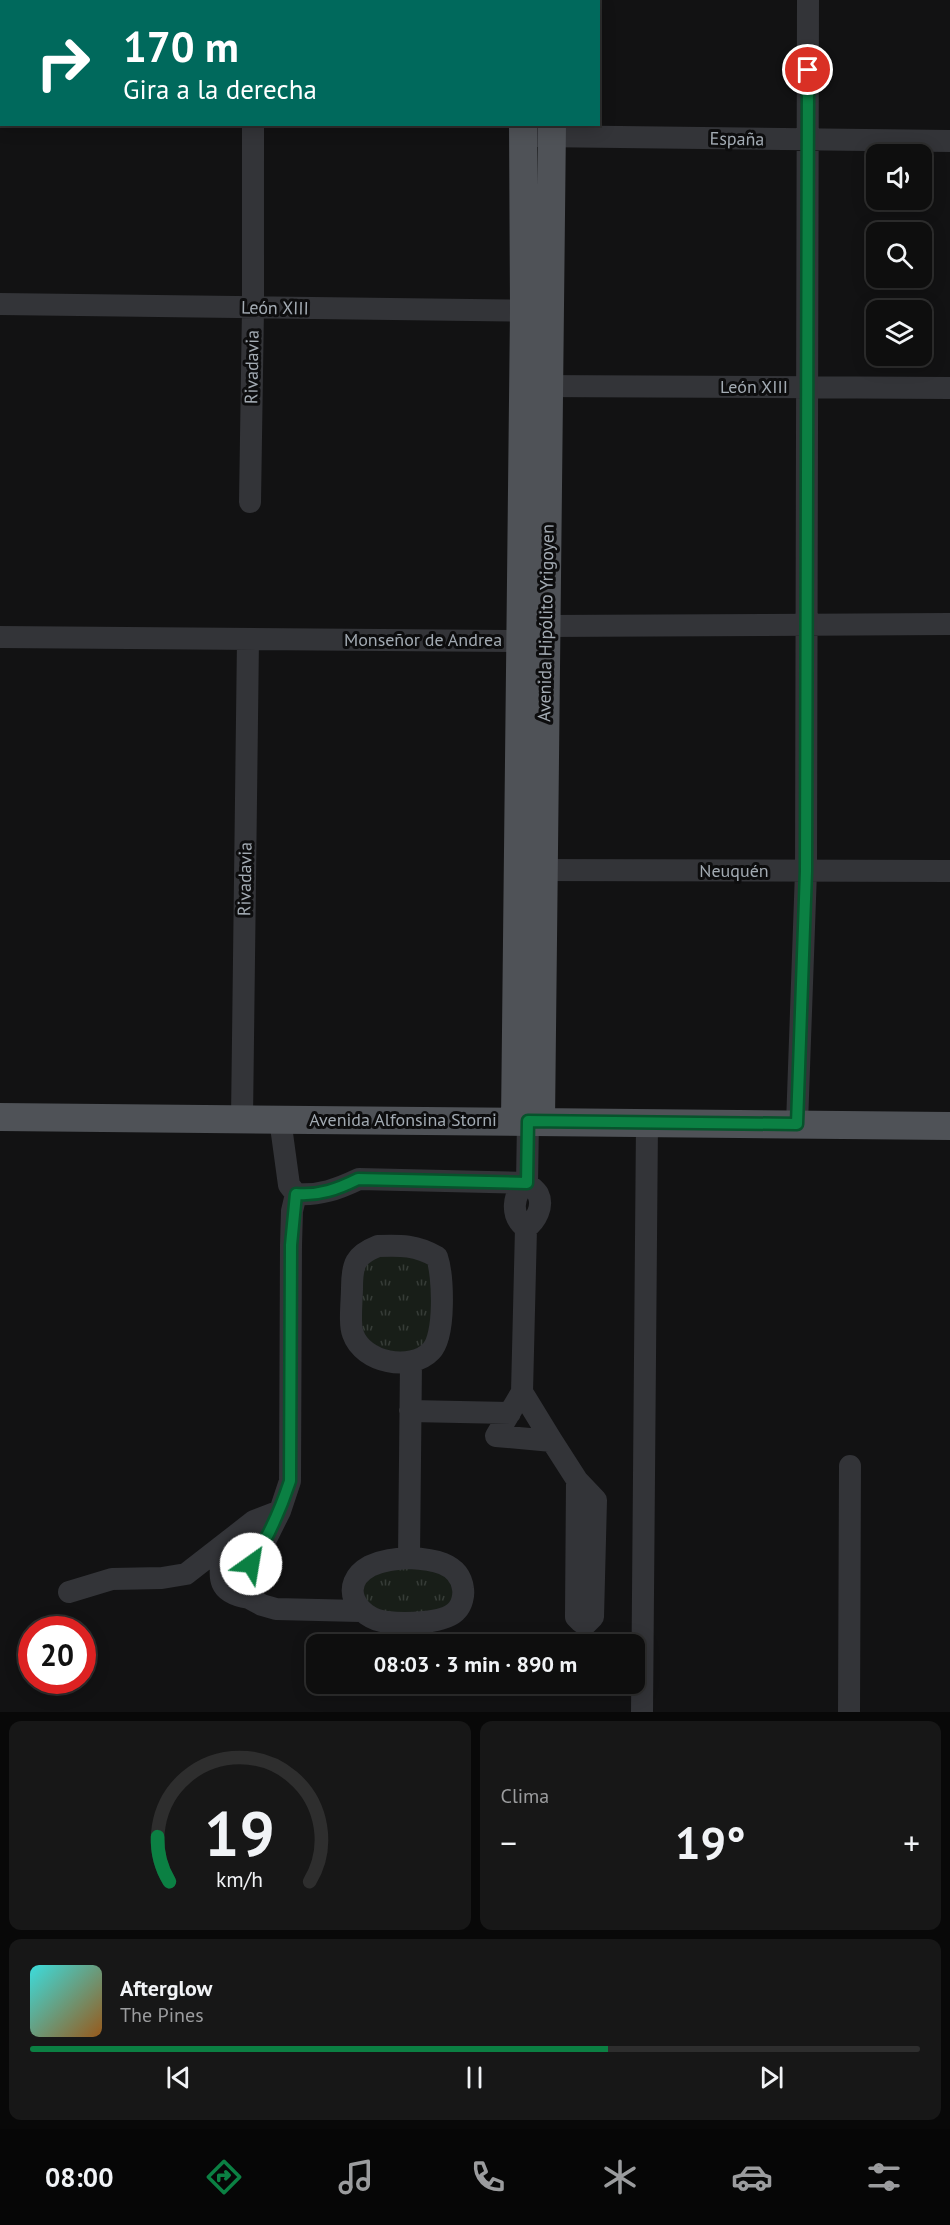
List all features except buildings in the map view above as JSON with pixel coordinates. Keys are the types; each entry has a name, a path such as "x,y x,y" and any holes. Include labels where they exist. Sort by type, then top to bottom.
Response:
{"main road":[{"name":"Avenida Hipólito Yrigoyen","path":"523,130 537,310"},
{"name":"Avenida Hipólito Yrigoyen","path":"531,870 519,641 536,386 537,310 552,130"},
{"name":"Avenida Hipólito Yrigoyen","path":"528,1121 531,870 546,626 536,386"},
{"name":"Avenida Alfonsina Storni","path":"0,1117 950,1126"}],"street":[{"path":"797,1124 806,871 808,0"},
{"name":"Rivadavia","path":"250,502 253,126"},
{"name":"España","path":"523,130 808,140 950,141"},
{"name":"León XIII","path":"0,304 537,310"},
{"name":"León XIII","path":"536,386 950,388"},
{"name":"Monseñor de Andrea","path":"0,637 519,641 546,626 950,624"},
{"name":"Rivadavia","path":"242,1119 248,639"},
{"name":"Neuquén","path":"531,870 950,871"},
{"path":"249,1598 247,1580 251,1564 266,1542 290,1481 291,1245 296,1194 289,1185 280,1119"},
{"path":"527,1183 528,1121"},
{"path":"642,1712 647,1122"},
{"path":"296,1194 309,1195 335,1190 358,1179 527,1183"},
{"path":"527,1183 519,1189 514,1203 515,1214 526,1228 522,1392 496,1436 552,1441"},
{"path":"378,1246 411,1246 426,1250 437,1257 441,1268 439,1337 433,1350 411,1362 390,1362 380,1359 359,1344 352,1334 352,1272 356,1260 365,1251 378,1246"},
{"path":"410,1558 411,1362"},
{"path":"522,1392 577,1480 596,1500 593,1617 587,1623 581,1622 576,1617 577,1480"},
{"path":"411,1412 510,1413"},
{"path":"849,1712 850,1466"},
{"path":"69,1592 112,1579 162,1578 186,1574 254,1521 280,1511"},
{"path":"224,1545 222,1581 225,1589 234,1595 249,1598 276,1609 360,1611"},
{"path":"410,1558 439,1562 451,1567 462,1580 464,1596 457,1611 443,1619 413,1623 385,1622 368,1617 360,1611 354,1601 353,1587 357,1577 368,1567 388,1559 410,1558"}],"green space":[{"path":"398,1252 433,1265 434,1336 407,1359 359,1338 359,1265 367,1256"},
{"path":"379,1568 447,1569 455,1603 427,1617 368,1610 361,1581"}],"route":[{"path":"251,1564 266,1542 290,1481 291,1245 292,1211 296,1194 309,1195 335,1190 358,1179 527,1183 528,1121 797,1124 806,871 808,70"}]}
